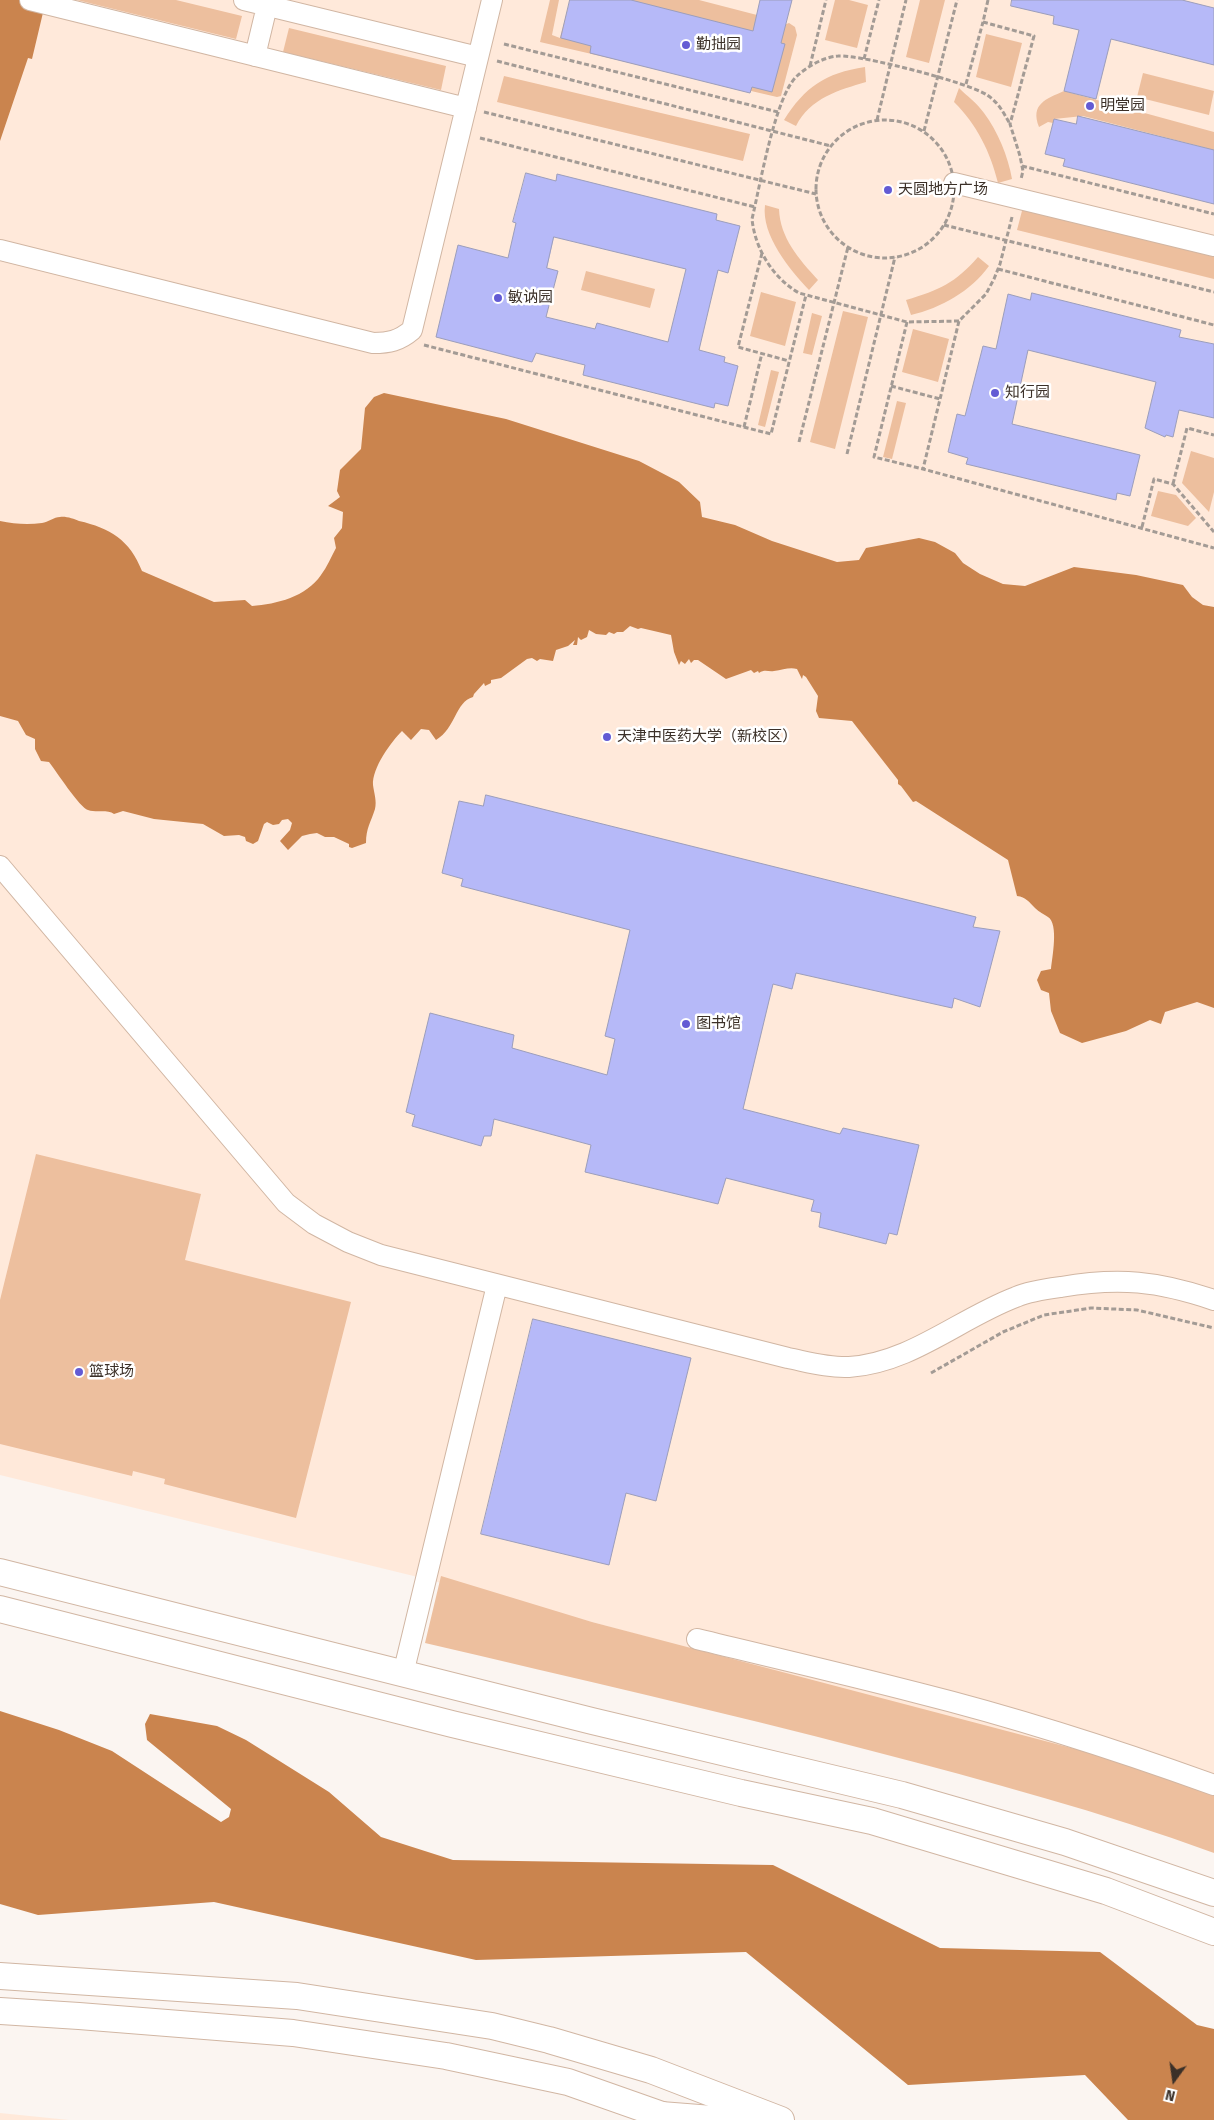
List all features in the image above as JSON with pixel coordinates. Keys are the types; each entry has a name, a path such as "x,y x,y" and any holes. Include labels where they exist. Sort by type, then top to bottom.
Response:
{"main road":[{"path":"0,1572 592,1721 902,1795 1065,1842 1214,1893"},
{"path":"0,1609 452,1724 742,1793 872,1821"},
{"path":"592,1721 872,1821 1106,1891 1214,1932"},
{"path":"0,1976 297,1996 492,2026 549,2040 652,2070 781,2120"},
{"path":"0,2011 293,2033 446,2056 568,2082 676,2120"}],"street":[{"path":"244,0 478,57"},
{"path":"0,250 373,343 389,343 402,339 412,330 492,0"},
{"path":"39,2 466,108"},
{"path":"255,56 267,6"},
{"path":"954,183 1214,246"},
{"path":"0,866 286,1203 314,1224 348,1242 381,1255 788,1358 847,1367 876,1363 907,1351 989,1308 1018,1296 1043,1290 1090,1282 1119,1280 1154,1284 1187,1291 1214,1300"},
{"path":"403,1674 497,1285"},
{"path":"698,1639 1003,1716 1111,1749 1214,1785"},
{"path":"649,2111 763,2120"}],"path":[{"path":"810,67 826,0"},
{"path":"864,59 879,0"},
{"path":"877,120 906,0"},
{"path":"924,131 957,0"},
{"path":"966,84 988,0"},
{"path":"983,22 1034,36 1010,124"},
{"path":"504,44 778,112"},
{"path":"922,469 959,321 986,294 998,269 1023,171 1022,166 1010,124 999,104 985,93 966,84 854,56 828,57 796,76 778,112 752,219 753,234 762,253 785,285 806,295 907,322 959,321"},
{"path":"478,57 831,146"},
{"path":"466,108 816,194"},
{"path":"877,120 897,120 911,124 924,131 935,140 944,152 950,164 954,183 952,207 944,225 928,243 916,250 895,257 870,256 848,246 829,229 821,214 816,194 820,166 831,146 851,128 877,120"},
{"path":"480,138 755,207"},
{"path":"1022,166 1214,214"},
{"path":"944,225 1214,292"},
{"path":"799,442 848,246"},
{"path":"762,253 738,347 790,361"},
{"path":"847,454 895,257"},
{"path":"998,269 1214,325"},
{"path":"402,339 771,434 806,295"},
{"path":"907,322 874,456 1214,548"},
{"path":"744,427 762,354"},
{"path":"891,386 940,399"},
{"path":"1173,484 1187,428 1214,434"},
{"path":"1142,527 1154,479 1173,484 1214,532"},
{"path":"931,1373 1003,1332 1044,1315 1091,1308 1137,1310 1214,1328"}],"shaded area":[{"name":"天津中医药大学（新校区）","path":"0,0 1214,0 1214,1792 592,1622 426,1579 0,1475"},
{"path":"0,0 46,0 32,59 28,58 0,141"},
{"path":"77,0 176,0 242,16 236,39"},
{"name":"勤拙园","path":"550,0 559,0 552,35 560,38 570,0 699,0 757,15 763,33 789,23 795,27 797,35 781,96 777,97 540,42"},
{"path":"835,0 849,0 868,5 857,48 825,40"},
{"path":"920,0 945,0 929,63 906,57"},
{"path":"289,28 446,66 441,90 283,52"},
{"path":"986,34 1022,43 1011,87 976,77"},
{"path":"865,67 866,82 826,96 809,108 796,126 784,120 808,90 817,83 838,73"},
{"path":"1143,73 1214,91 1209,115 1137,97"},
{"path":"504,76 750,134 743,161 497,102"},
{"path":"959,88 981,109 994,128 1005,153 1012,179 998,183 982,139 954,102"},
{"path":"1064,91 1214,132 1214,150 1083,116 1054,119 1053,123 1048,122 1039,127 1037,113 1041,103"},
{"path":"765,205 779,209 780,220 787,239 818,280 809,290 786,262 772,240 765,216"},
{"path":"1023,207 1214,254 1214,279 1017,230"},
{"path":"978,257 989,266 964,291 933,308 911,315 906,300 938,289 962,273"},
{"path":"586,271 655,289 650,308 581,290"},
{"path":"761,292 796,302 785,346 750,336"},
{"path":"843,311 868,317 835,449 810,442"},
{"path":"812,313 822,316 812,355 803,353"},
{"path":"913,329 949,339 938,382 902,372"},
{"path":"771,370 779,372 765,427 758,425"},
{"path":"384,393 506,419 639,461 679,482 700,502 702,517 735,525 772,541 837,562 859,560 866,548 919,538 935,542 955,553 963,563 980,574 1003,584 1025,586 1074,567 1136,575 1183,585 1192,597 1203,605 1214,607 1214,1008 1197,1002 1165,1012 1161,1024 1150,1020 1126,1031 1082,1043 1060,1033 1051,1011 1049,993 1041,990 1037,980 1041,971 1051,969 1054,942 1053,927 1048,917 1025,899 1017,896 1008,860 916,801 913,802 852,721 819,718 816,711 818,696 806,677 803,675 802,679 797,669 791,668 759,673 758,671 754,673 751,670 726,679 698,660 694,660 691,663 689,659 685,664 681,661 679,665 671,635 630,626 623,632 614,634 609,632 606,635 596,634 589,630 587,637 581,640 578,637 577,645 573,645 575,640 568,646 556,650 553,661 527,659 501,678 491,680 491,683 485,686 484,683 473,697 462,704 448,729 436,740 429,730 421,729 411,740 402,731 388,748 376,771 373,785 376,806 368,829 366,843 352,848 349,847 349,844 334,837 325,837 317,833 302,836 288,850 280,841 290,830 292,823 288,819 282,820 279,824 273,825 267,822 264,824 258,841 253,844 246,841 245,837 239,835 224,836 203,824 154,819 123,811 114,814 91,811 84,808 49,762 41,761 35,749 35,739 26,735 18,721 0,716 0,521 32,524 65,517 100,527 125,543 142,571 214,602 245,600 252,606 290,598 315,583 336,548 334,538 342,528 343,512 328,506 340,497 337,491 340,470 361,449 365,408 374,397"},
{"path":"897,401 906,403 892,459 883,457"},
{"path":"1191,451 1214,458 1214,492 1209,512 1182,483"},
{"path":"1158,491 1176,495 1196,518 1188,526 1151,516"},
{"path":"36,1154 201,1194 185,1260 351,1302 296,1518 164,1484 165,1479 133,1471 132,1476 0,1444 0,1300"},
{"path":"441,1576 592,1622 1121,1761 1214,1793 1214,1853 1087,1811 915,1762 704,1709 425,1643"},
{"path":"0,1711 59,1730 112,1751 221,1822 229,1817 231,1809 147,1740 145,1724 150,1714 217,1726 246,1740 329,1792 381,1837 453,1860 773,1865 940,1948 1100,1952 1197,2025 1214,2029 1214,2120 1128,2120 1085,2075 908,2085 746,1952 476,1960 214,1902 38,1915 0,1904"},
{"path":"0,2113 69,2120 0,2120"}],"building":[{"name":"勤拙园","path":"570,0 631,0 753,31 760,0 792,0 781,43 785,44 772,92 752,87 750,93 590,53 591,46 561,38"},
{"path":"1012,0 1182,0 1214,8 1214,65 1111,39 1096,99 1064,91 1079,30 1053,24 1054,16 1011,6"},
{"path":"1078,116 1214,150 1214,204 1063,166 1065,159 1045,154 1054,119 1076,124"},
{"name":"敏讷园","path":"526,173 556,181 557,174 717,214 716,220 740,226 728,273 718,270 699,350 725,357 724,362 738,366 728,406 715,403 714,408 583,375 585,365 536,353 532,362 436,337 458,245 508,258 516,223 513,222","holes":["554,237 686,269 668,342 597,323 595,329 546,317 558,271 547,268"]},
{"name":"知行园","path":"1032,293 1181,330 1179,337 1214,344 1214,418 1179,410 1173,437 1166,435 1165,437 1145,428 1156,382 1028,350 1012,424 1140,455 1130,496 1117,493 1116,500 966,464 968,458 948,452 957,414 965,416 983,346 996,349 1008,294 1030,300"},
{"name":"图书馆","path":"486,795 976,917 973,927 1000,931 980,1007 954,998 952,1008 796,973 792,989 773,984 743,1109 840,1134 843,1128 919,1145 897,1235 889,1233 886,1244 819,1227 821,1213 811,1211 814,1200 726,1178 718,1204 585,1172 591,1145 494,1119 491,1136 484,1136 481,1146 412,1126 415,1115 406,1112 430,1013 514,1035 512,1048 607,1075 615,1039 605,1036 630,930 461,886 463,879 442,873 459,801 483,806"},
{"path":"533,1319 691,1358 656,1501 626,1493 609,1565 481,1534"}],"place":[{"name":"勤拙园","path":"686,45"},
{"name":"明堂园","path":"1090,106"},
{"name":"天圆地方广场","path":"888,190"},
{"name":"敏讷园","path":"498,298"},
{"name":"知行园","path":"995,393"},
{"name":"天津中医药大学（新校区）","path":"607,737"},
{"name":"图书馆","path":"686,1024"},
{"name":"篮球场","path":"79,1372"}]}
